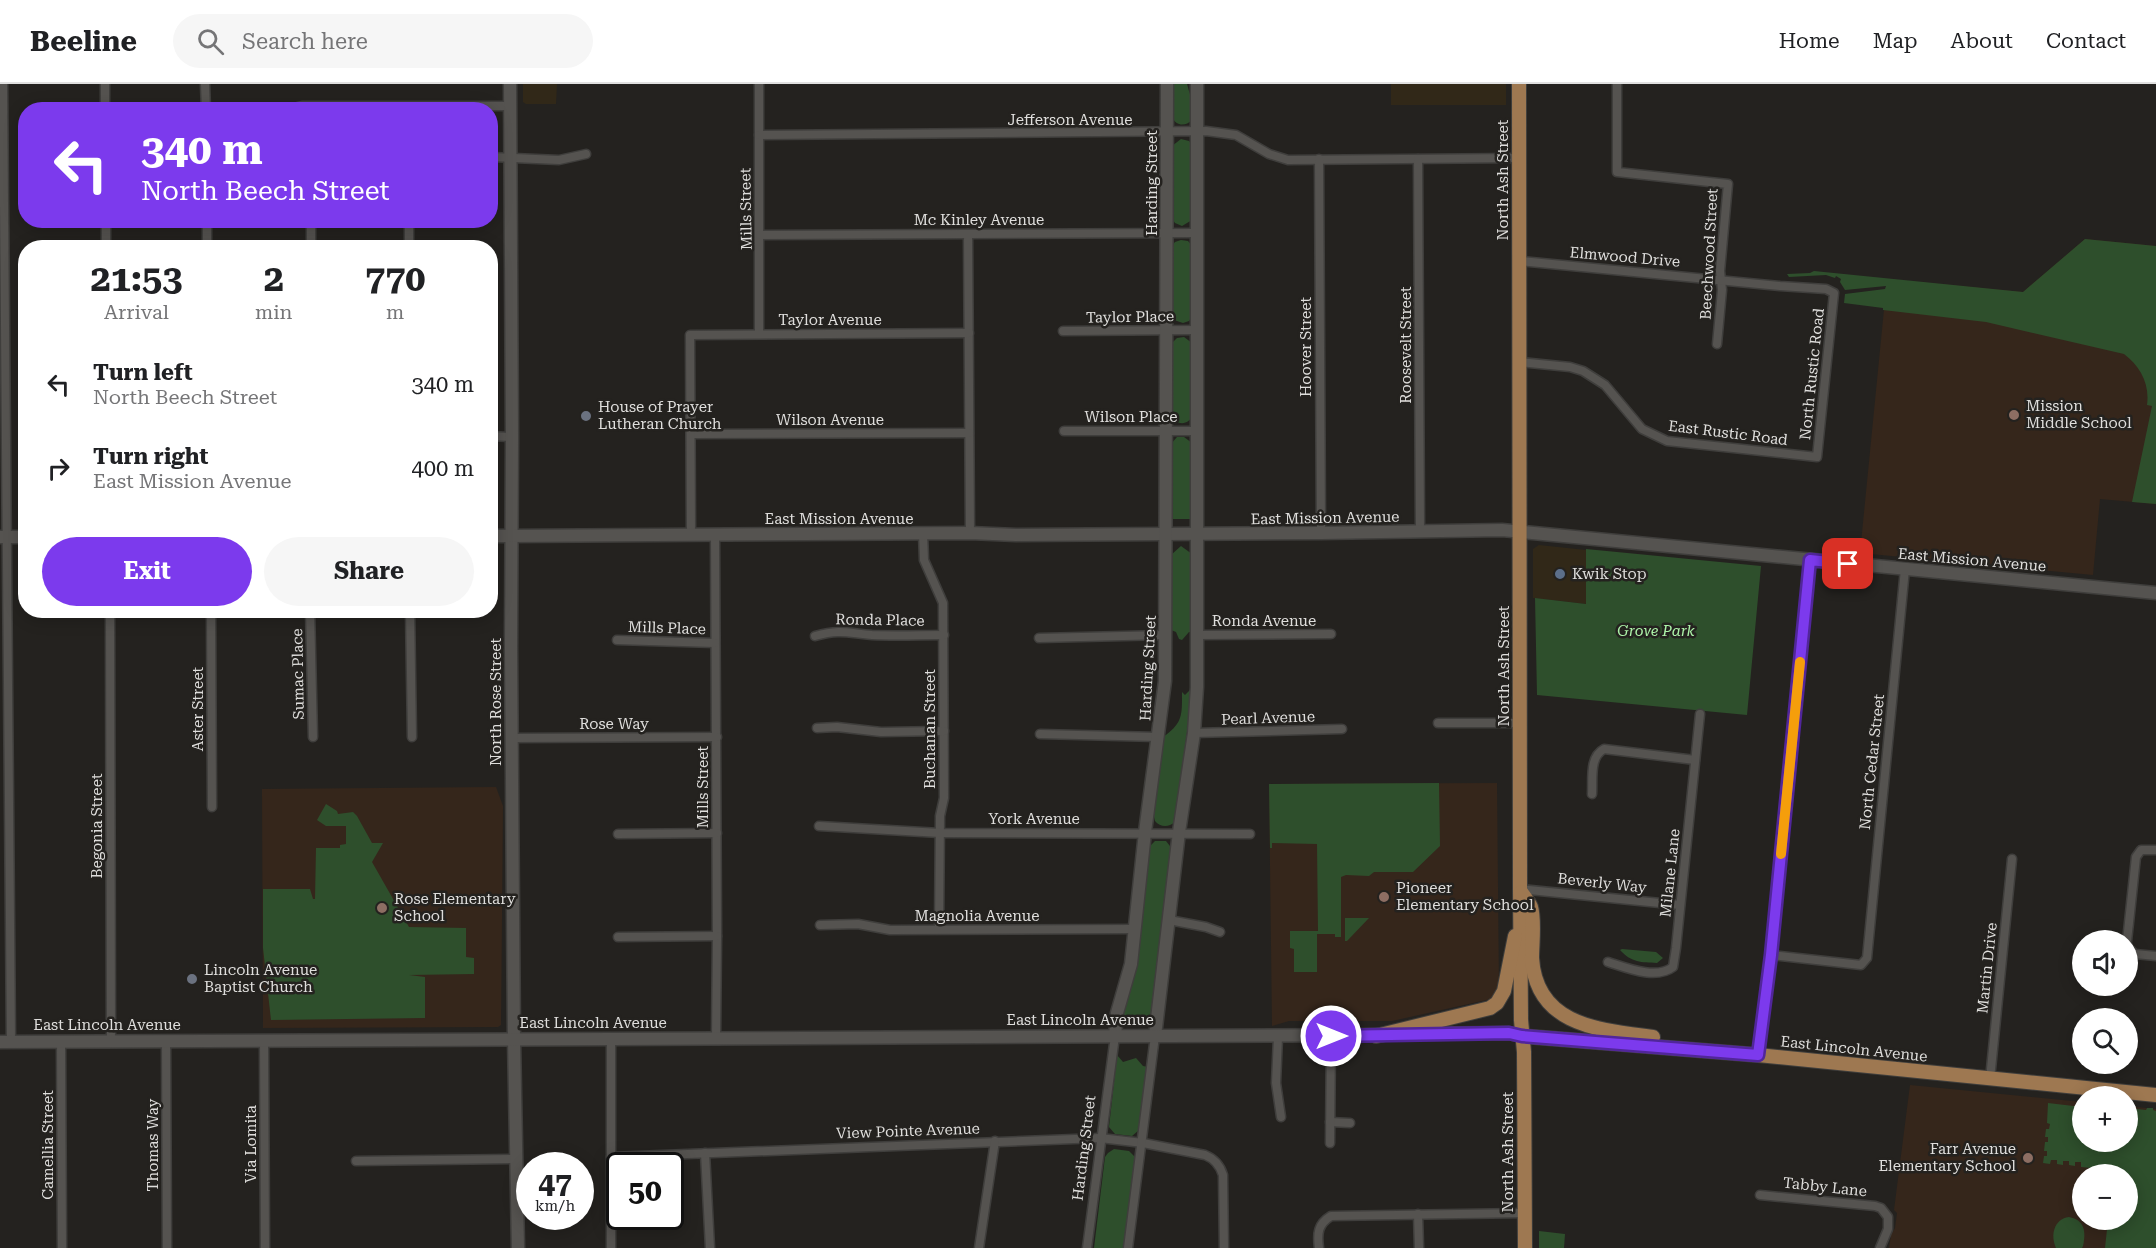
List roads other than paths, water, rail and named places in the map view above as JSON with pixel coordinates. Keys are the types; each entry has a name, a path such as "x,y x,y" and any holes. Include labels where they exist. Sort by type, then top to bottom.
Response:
{"main road":[{"name":"North Rose Street","path":"510,84 516,1159"},
{"name":"Harding Street","path":"1115,1036 1117,1013 1131,964 1145,832 1165,681 1167,84"},
{"path":"1155,1036 1179,832 1194,733 1198,635 1197,84"},
{"name":"North Ash Street","path":"1519,84 1520,908 1525,1248"},
{"name":"East Mission Avenue","path":"498,536 1520,532 2156,593"},
{"path":"1520,889 1531,908 1532,961 1538,982 1551,1004 1571,1020 1589,1028 1683,1041 1758,1055"},
{"path":"1376,1036 1490,1008 1497,1003 1504,990 1520,908"},
{"name":"East Lincoln Avenue","path":"6,1042 1278,1037 1509,1033 1522,1036 1758,1055 2156,1095"},
{"name":"North Rose Street","path":"518,1230 518,1248"}],"street":[{"path":"3,84 6,1042"},
{"path":"105,84 105,102"},
{"path":"205,84 206,102"},
{"name":"Mills Street","path":"759,84 759,334"},
{"name":"Beechwood Street","path":"1617,84 1617,172 1728,183 1720,271 1717,344"},
{"path":"498,106 510,106"},
{"name":"Jefferson Avenue","path":"759,135 1197,131 1236,135 1279,158 1288,160 1519,158"},
{"path":"498,157 559,160 586,154"},
{"name":"Hoover Street","path":"1318,159 1321,534"},
{"name":"Roosevelt Street","path":"1418,159 1420,531"},
{"name":"Mc Kinley Avenue","path":"760,235 1197,233"},
{"path":"968,234 970,533"},
{"name":"Elmwood Drive","path":"1520,261 1826,289 1834,293"},
{"name":"North Rustic Road","path":"1817,457 1834,293"},
{"name":"Taylor Place","path":"1063,331 1197,330"},
{"name":"Taylor Avenue","path":"690,434 690,335 969,333"},
{"name":"East Rustic Road","path":"1520,362 1570,367 1583,371 1605,385 1642,429 1667,441 1817,457"},
{"name":"Wilson Place","path":"1064,431 1197,430"},
{"name":"Wilson Avenue","path":"690,434 969,432"},
{"path":"690,434 691,535"},
{"path":"498,436 512,437"},
{"name":"Buchanan Street","path":"923,533 924,560 943,603 944,798 940,833 939,929"},
{"name":"Mills Street","path":"715,534 716,1039"},
{"path":"1758,1055 1771,955 1810,560"},
{"name":"North Cedar Street","path":"1771,955 1861,965 1867,958 1905,569"},
{"name":"Begonia Street","path":"110,618 111,1042"},
{"name":"Aster Street","path":"212,618 212,807"},
{"name":"Sumac Place","path":"310,618 313,737"},
{"path":"410,618 412,736"},
{"name":"Ronda Place","path":"815,636 832,631 870,635 944,635"},
{"name":"Ronda Avenue","path":"1198,635 1331,634"},
{"path":"1039,638 1166,635"},
{"name":"Mills Place","path":"617,640 715,643"},
{"name":"Milane Lane","path":"1608,962 1631,970 1650,972 1666,972 1673,967 1700,714"},
{"path":"1438,723 1520,723"},
{"path":"817,728 837,727 881,732 944,731"},
{"name":"Pearl Avenue","path":"1194,733 1342,729"},
{"path":"1040,734 1158,737"},
{"name":"Rose Way","path":"512,738 717,737"},
{"path":"1592,794 1594,759 1599,751 1604,749 1695,760"},
{"name":"York Avenue","path":"819,826 940,833 1250,834"},
{"path":"618,834 717,833"},
{"path":"2128,930 2136,857 2141,850 2156,850"},
{"name":"Martin Drive","path":"1990,1079 2012,859"},
{"name":"Beverly Way","path":"1520,889 1680,905"},
{"path":"1169,920 1220,932"},
{"name":"Magnolia Avenue","path":"820,925 858,924 890,930 1134,929"},
{"path":"618,937 717,936"},
{"path":"2138,954 2156,956"},
{"name":"Harding Street","path":"1087,1248 1115,1036"},
{"path":"1128,1248 1155,1036"},
{"path":"1330,1143 1331,1036"},
{"path":"1278,1037 1276,1083 1281,1117"},
{"path":"611,1039 611,1152"},
{"name":"Via Lomita","path":"264,1040 265,1248"},
{"name":"Thomas Way","path":"166,1041 167,1248"},
{"name":"Camellia Street","path":"61,1042 62,1248"},
{"path":"1330,1122 1350,1123"},
{"name":"View Pointe Avenue","path":"684,1154 1100,1138 1143,1143 1205,1155 1220,1166 1223,1175 1224,1248"},
{"path":"979,1248 994,1141"},
{"path":"705,1153 710,1244"},
{"path":"356,1161 516,1159"},
{"name":"Tabby Lane","path":"1760,1195 1875,1206 1885,1212 1888,1217 1880,1248"},
{"path":"1318,1248 1317,1233 1320,1226 1331,1216 1524,1213"},
{"path":"1418,1214 1419,1248"},
{"path":"611,1230 611,1248"}],"place":[{"name":"Mission Middle School","path":"2014,415"},
{"name":"House of Prayer Lutheran Church","path":"586,416"},
{"name":"Kwik Stop","path":"1560,574"},
{"name":"Pioneer Elementary School","path":"1384,897"},
{"name":"Rose Elementary School","path":"382,908"},
{"name":"Lincoln Avenue Baptist Church","path":"192,979"},
{"name":"Farr Avenue Elementary School","path":"2028,1158"}],"park label":[{"name":"Grove Park","path":"1656,631"}]}
